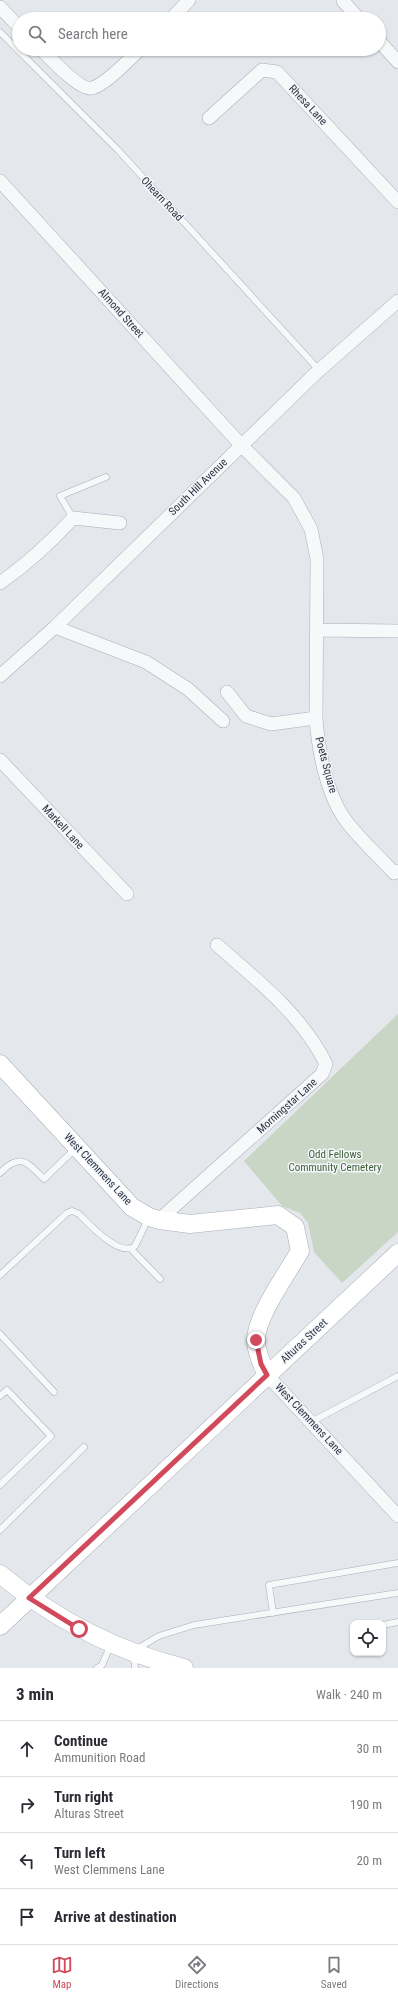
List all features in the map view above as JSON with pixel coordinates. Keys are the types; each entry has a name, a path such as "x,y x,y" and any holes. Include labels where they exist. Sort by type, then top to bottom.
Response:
{"street":[{"path":"178,12 189,0"},
{"path":"343,1 353,12"},
{"path":"0,7 12,19"},
{"path":"386,49 398,62"},
{"path":"48,56 73,79 84,87 92,88 102,82 132,56"},
{"name":"Rhesa Lane","path":"209,118 262,70 277,72 398,202"},
{"name":"Almond Street","path":"0,181 241,445"},
{"name":"South Hill Avenue","path":"0,676 55,627 319,370 398,301"},
{"name":"Poets Square","path":"241,445 294,498 311,528 317,559 317,737 330,787 344,818 394,873 398,871"},
{"path":"0,583 17,571 55,538 73,518 120,523"},
{"path":"55,627 146,662 188,688 223,721"},
{"path":"317,630 398,631"},
{"path":"227,692 246,716 272,724 316,718"},
{"name":"Markell Lane","path":"0,760 126,894"},
{"name":"Morningstar Lane","path":"154,1219 322,1074 326,1064 316,1044 268,989 217,946"},
{"name":"West Clemmens Lane","path":"0,1065 132,1207 154,1219 190,1224 278,1215 295,1227 300,1251 262,1317 256,1340 261,1364 267,1375 398,1516"},
{"name":"Alturas Street","path":"0,1626 398,1253"},
{"path":"0,1574 29,1598 79,1629 112,1642 134,1660 184,1668"}],"lane":[{"name":"Ohearn Road","path":"0,32 12,44"},
{"name":"Ohearn Road","path":"24,56 118,150 319,370"},
{"path":"73,518 60,496 106,477"},
{"path":"0,1173 9,1164 16,1160 28,1163 44,1179 77,1147"},
{"path":"0,1275 66,1212 72,1211 118,1248 132,1249 160,1279"},
{"path":"132,1249 154,1219"},
{"path":"0,1334 54,1392"},
{"path":"311,1422 398,1376"},
{"path":"0,1396 7,1390 51,1436 0,1484"},
{"path":"0,1530 84,1448"},
{"path":"273,1613 269,1585 398,1563"},
{"path":"134,1660 159,1636 194,1625 398,1593"},
{"path":"386,1624 398,1622"},
{"path":"98,1668 102,1665 112,1642"}],"green space":[{"name":"Odd Fellows Community Cemetery","path":"398,1014 398,1232 342,1283 314,1252 308,1223 300,1213 282,1206 244,1161"}],"route":[{"path":"79,1629 29,1598 267,1375 261,1364 256,1340"}]}
